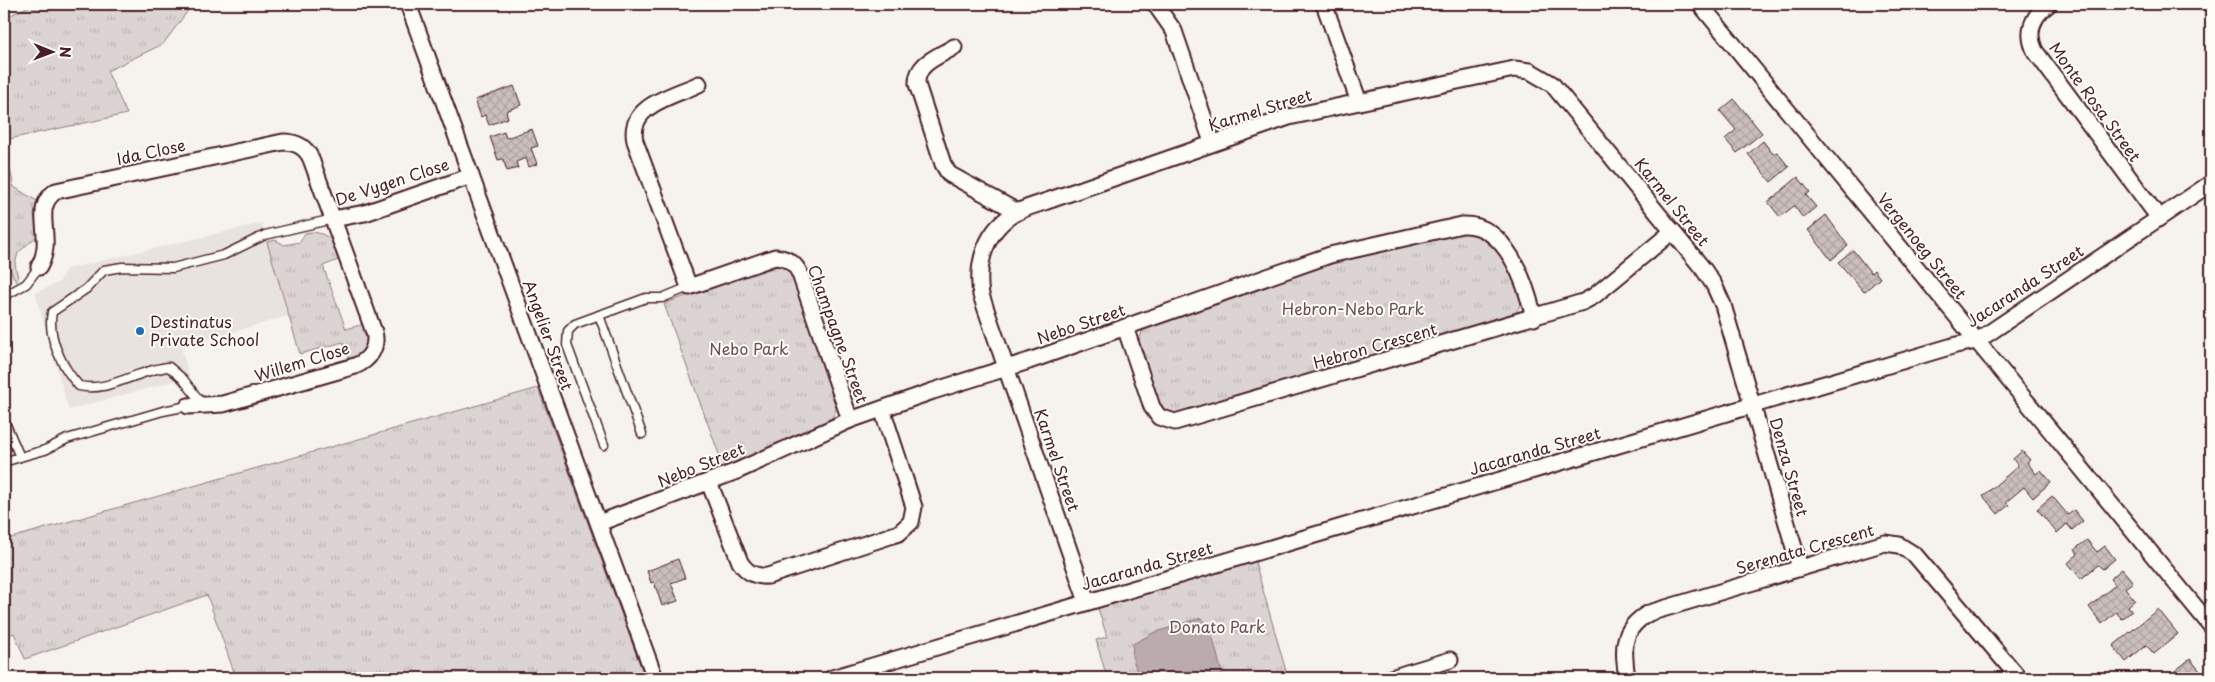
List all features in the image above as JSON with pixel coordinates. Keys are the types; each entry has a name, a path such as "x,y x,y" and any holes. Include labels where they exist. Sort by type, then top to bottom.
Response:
{"street":[{"name":"Angelier Street","path":"408,4 655,678"},
{"path":"1155,4 1174,31 1212,142"},
{"path":"1324,4 1359,102"},
{"name":"Vergenoeg Street","path":"1700,4 2211,626"},
{"name":"Monte Rosa Street","path":"2049,4 2038,13 2031,28 2032,44 2035,51 2159,218"},
{"path":"954,48 922,66 916,77 916,84 943,164 953,178 1018,212"},
{"name":"Karmel Street","path":"1087,602 981,295 979,272 984,248 998,227 1018,212 1212,142 1289,117 1506,70 1522,70 1538,74 1552,84 1704,270 1719,295 1753,406"},
{"path":"689,288 635,141 633,128 642,111 700,84"},
{"name":"Ida Close","path":"39,266 47,245 43,215 44,204 56,191 283,142 299,145 308,153 333,219"},
{"name":"De Vygen Close","path":"333,219 365,213 471,176"},
{"name":"Jacaranda Street","path":"832,678 1956,345 1977,341 2211,183"},
{"name":"Willem Close","path":"196,406 223,404 355,366 370,356 374,346 374,332 333,219"},
{"name":"Nebo Street","path":"599,523 709,482 850,420 1006,367 1029,361 1330,255 1469,225 1482,228 1489,232 1520,270 1534,318"},
{"name":"Hebron Crescent","path":"1124,327 1152,407 1159,417 1175,422 1534,318 1588,300 1673,231"},
{"name":"Champagne Street","path":"689,288 775,257 788,259 793,263 800,274 850,420"},
{"name":"Denza Street","path":"1753,406 1800,568"},
{"path":"709,482 740,562 748,572 755,575 768,576 899,533 911,522 914,507 882,409"},
{"name":"Serenata Crescent","path":"1627,678 1624,656 1625,640 1634,624 1649,613 1878,544 1892,544 1908,549 1916,555 2019,678"},
{"path":"1391,678 1407,676 1450,660"}],"lane":[{"name":"De Vygen Close","path":"196,406 183,379 169,367 157,368 98,388 79,386 62,363 50,322 52,312 86,288 104,270 122,267 173,268 224,255 265,235 333,219"},
{"name":"Ida Close","path":"4,296 26,284 39,266"},
{"path":"604,445 566,340 568,331 575,324 598,315 646,298 662,298 689,288"},
{"path":"598,315 642,434"},
{"path":"4,462 45,450 67,439 163,411 196,406"},
{"path":"4,420 20,457"}],"shaded area":[{"name":"Destinatus Private School","path":"262,223 288,316 181,347 189,377 69,410 35,293 59,282 66,269"},
{"path":"1201,618 1210,626 1223,678 1139,678 1132,656 1133,644 1153,633"}],"green space":[{"path":"34,4 193,4 163,44 107,71 127,114 4,140 4,25 6,17"},
{"path":"4,142 14,187 37,201 34,214 37,236 18,253 15,264 18,278 16,282 4,256"},
{"path":"310,232 326,236 337,248 338,260 323,266 346,329 364,324 367,336 366,346 361,354 356,357 350,359 348,357 343,342 300,354 267,242 276,240 284,245 300,242 305,233"},
{"name":"Hebron-Nebo Park","path":"1463,232 1475,233 1485,238 1507,263 1521,293 1520,306 1510,317 1175,415 1163,411 1160,407 1138,344 1142,332 1149,326 1319,265"},
{"name":"Nebo Park","path":"773,264 784,266 792,273 837,402 836,408 828,423 724,468 664,304"},
{"path":"538,388 645,678 236,678 207,595 25,659 14,633 4,637 4,540"},
{"name":"Donato Park","path":"1255,562 1288,678 1107,678 1096,640 1107,637 1098,608"}],"building":[{"path":"514,86 521,105 506,111 508,118 489,125 485,115 481,117 475,100"},
{"path":"1734,99 1762,133 1737,153 1725,139 1736,130 1720,111"},
{"path":"532,129 538,146 531,148 537,164 529,167 526,158 516,162 518,168 507,171 503,159 498,160 490,137 504,132 506,138"},
{"path":"1763,141 1773,154 1777,152 1789,167 1771,182 1748,154"},
{"path":"1798,177 1810,192 1806,195 1816,207 1803,218 1794,206 1780,217 1768,202"},
{"path":"1826,215 1848,246 1831,260 1808,230"},
{"path":"1853,250 1871,273 1874,270 1880,278 1864,292 1838,262"},
{"path":"2022,451 2030,460 2027,462 2036,474 2041,470 2051,482 2033,498 2024,487 2006,502 2009,505 1998,514 1983,496 2018,466 2013,459"},
{"path":"2052,496 2068,515 2074,510 2083,521 2072,530 2067,524 2057,533 2037,509"},
{"path":"2087,540 2097,552 2105,546 2115,559 2103,569 2098,565 2081,579 2068,563 2078,554 2075,549"},
{"path":"678,559 685,578 671,583 678,601 662,606 654,582 651,583 647,571"},
{"path":"2122,569 2133,582 2125,588 2135,600 2128,606 2132,611 2122,619 2116,612 2102,624 2089,607 2115,585 2110,579"},
{"path":"2158,609 2178,634 2154,654 2146,645 2126,662 2113,646"},
{"path":"2190,659 2206,678 2166,678"}],"place":[{"name":"Destinatus Private School","path":"140,331"}]}
